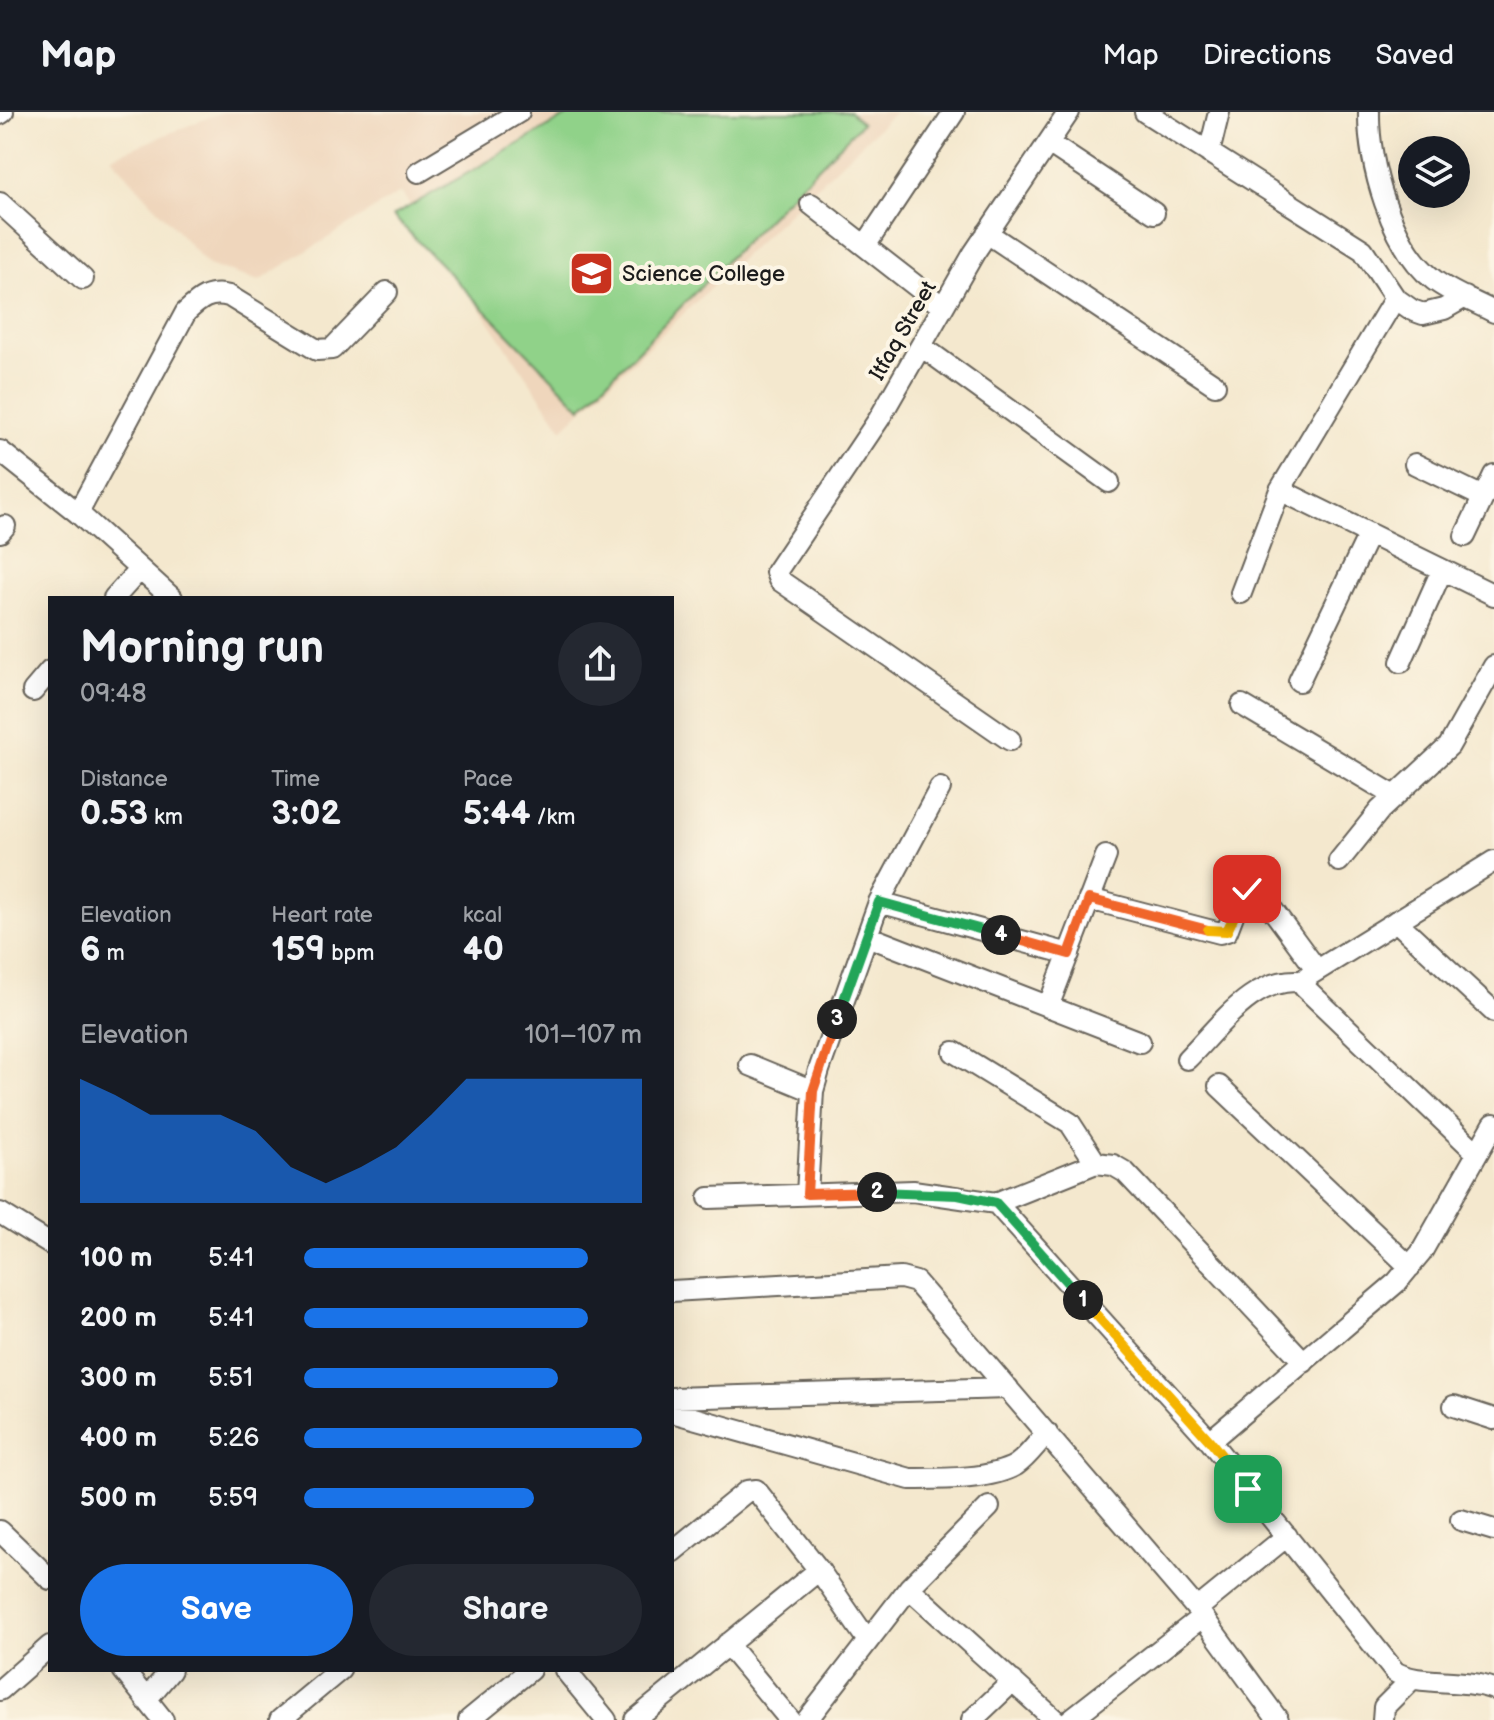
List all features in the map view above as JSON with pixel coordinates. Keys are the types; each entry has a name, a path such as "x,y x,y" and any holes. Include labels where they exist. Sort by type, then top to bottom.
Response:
{"street":[{"path":"419,172 519,112"},
{"path":"865,246 954,112"},
{"name":"Itfaq Street","path":"1010,740 779,580 776,572 879,419 987,233 1069,112"},
{"path":"1145,112 1363,250 1395,298 1423,314 1444,309 1465,297"},
{"path":"1209,153 1219,112"},
{"path":"1369,112 1371,159 1409,252 1436,282 1494,312"},
{"path":"1050,144 1154,213"},
{"path":"0,203 83,279"},
{"path":"811,204 943,307"},
{"path":"987,233 1215,385"},
{"path":"78,513 186,312 204,296 229,296 317,350 325,351 332,349 387,292"},
{"path":"1241,593 1280,490 1395,298"},
{"path":"921,346 1109,482"},
{"path":"0,451 78,513 170,596"},
{"path":"1415,464 1483,497"},
{"path":"1465,536 1494,475"},
{"path":"1280,490 1494,595"},
{"path":"1299,681 1369,534"},
{"path":"116,596 140,569"},
{"path":"1401,662 1442,570"},
{"path":"1339,861 1395,796 1449,746 1494,666"},
{"path":"33,691 48,673"},
{"path":"1242,705 1395,796"},
{"path":"807,1194 813,1091 879,902 940,788"},
{"path":"1048,1007 1106,856"},
{"path":"1187,1059 1241,1004 1267,985 1311,976 1494,861"},
{"path":"1089,899 1220,933 1227,931 1241,894 1253,889 1261,894 1311,976 1307,992 1477,1153"},
{"path":"879,902 1069,954"},
{"path":"1396,921 1494,1012"},
{"path":"867,936 1140,1042"},
{"path":"954,1052 1070,1123 1096,1163"},
{"path":"750,1065 813,1091"},
{"path":"1219,1086 1410,1267"},
{"path":"1210,1441 1410,1267 1494,1124"},
{"path":"709,1198 913,1191 996,1203 1096,1163 1113,1165 1125,1172 1304,1362"},
{"path":"996,1203 1210,1441 1395,1672 1410,1681 1456,1679 1494,1689"},
{"path":"0,1213 48,1243"},
{"path":"674,1291 901,1278 916,1282 1200,1613 1278,1720"},
{"path":"674,1398 1008,1388"},
{"path":"1454,1406 1494,1419"},
{"path":"674,1413 910,1479 946,1479 1004,1470 1017,1464 1047,1433"},
{"path":"674,1550 747,1491 756,1490 819,1570 868,1641"},
{"path":"807,1720 909,1588 989,1507"},
{"path":"1461,1520 1494,1530"},
{"path":"0,1531 48,1575"},
{"path":"1070,1720 1200,1613 1287,1536"},
{"path":"635,1720 819,1570"},
{"path":"909,1588 1055,1720"},
{"path":"727,1644 790,1720"},
{"path":"0,1690 48,1648"},
{"path":"125,1672 163,1720"},
{"path":"146,1700 169,1672"},
{"path":"280,1720 338,1672"},
{"path":"469,1720 528,1672"},
{"path":"567,1672 606,1720"},
{"path":"972,1720 1013,1681"},
{"path":"1383,1720 1384,1707 1410,1681"}],"shaded area":[{"name":"Science College","path":"222,112 895,112 562,429 401,192 259,281 208,265 111,157"}],"green space":[{"path":"574,112 850,112 862,123 581,408 393,216"}],"place":[{"name":"Science College","path":"591,273"}],"route":[{"path":"1247,889 1241,894 1225,933 1089,899 1069,954 879,902 813,1091 807,1194 913,1191 958,1195 996,1203 1210,1441 1248,1489"}]}
